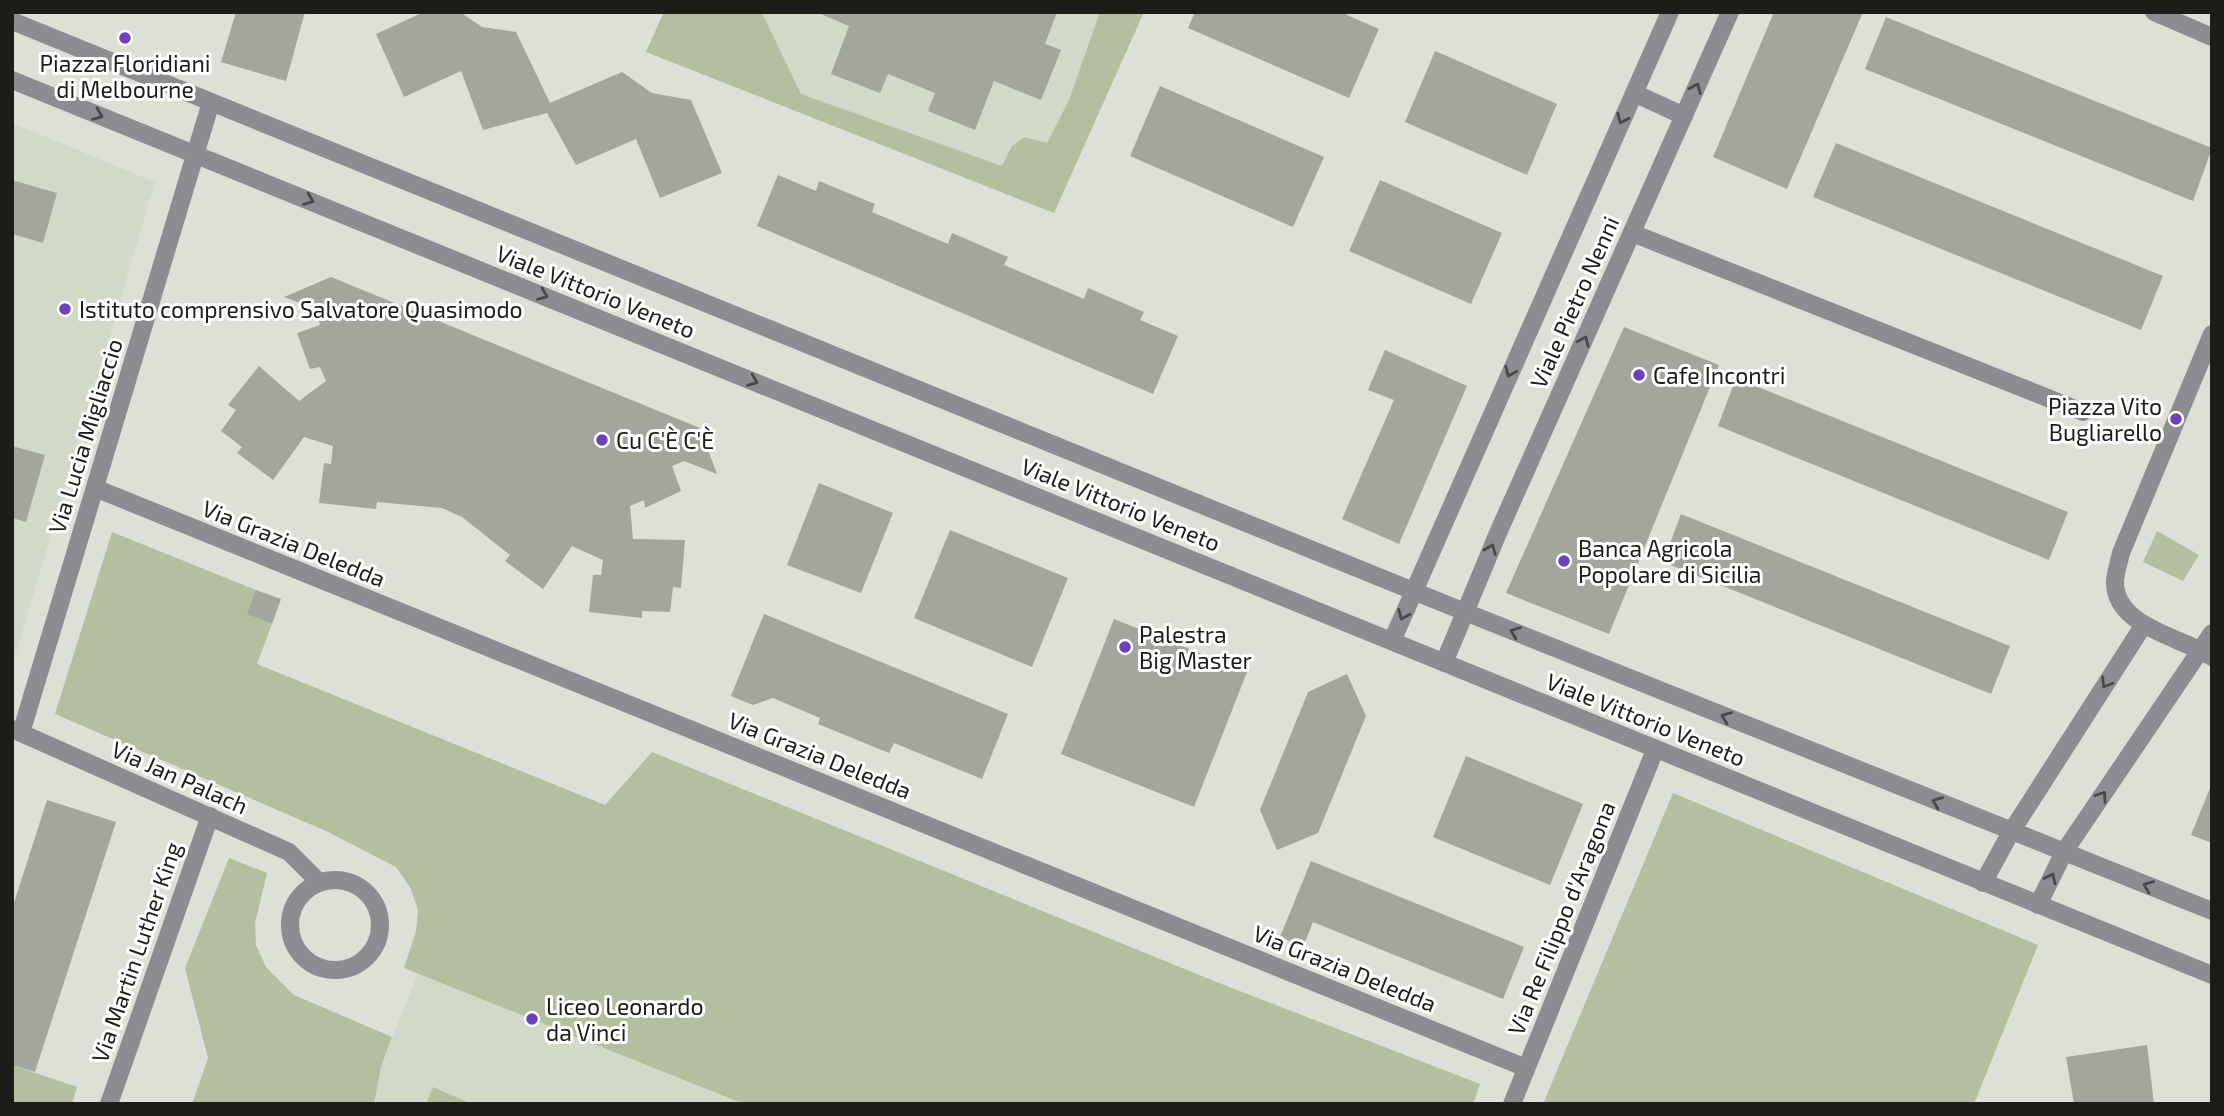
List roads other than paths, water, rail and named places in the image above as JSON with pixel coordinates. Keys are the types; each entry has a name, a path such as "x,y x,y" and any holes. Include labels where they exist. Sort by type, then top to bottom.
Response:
{"street":[{"name":"Viale Pietro Nenni","path":"1392,641 1670,12"},
{"name":"Viale Pietro Nenni","path":"1444,663 1498,533 1730,12"},
{"path":"2154,12 2212,37"},
{"name":"Viale Vittorio Veneto","path":"12,22 1465,612 2212,911"},
{"name":"Viale Vittorio Veneto","path":"12,80 2212,975"},
{"path":"1634,93 1684,116"},
{"name":"Via Lucia Migliaccio","path":"17,731 95,488 211,102"},
{"path":"1632,233 2083,412"},
{"path":"2206,653 2143,625 2120,603 2115,582 2121,553 2212,334"},
{"name":"Via Grazia Deledda","path":"95,488 1526,1068"},
{"path":"1983,883 2011,832 2143,625"},
{"path":"2038,905 2064,852 2206,653 2212,632"},
{"name":"Via Jan Palach","path":"17,731 289,852 319,882"},
{"name":"Via Re Filippo d'Aragona","path":"1512,1104 1655,750"},
{"name":"Via Martin Luther King","path":"109,1104 210,816"},
{"path":"340,879 359,886 374,901 380,920 378,941 367,958 350,969 330,971 310,965 296,950 289,931 291,910 302,893 319,882 340,879"}],"place":[{"name":"Piazza Floridiani di Melbourne","path":"125,38"},
{"name":"Istituto comprensivo Salvatore Quasimodo","path":"65,309"},
{"name":"Cafe Incontri","path":"1639,375"},
{"name":"Piazza Vito Bugliarello","path":"2176,419"},
{"name":"Cu C'È C'È","path":"602,440"},
{"name":"Banca Agricola Popolare di Sicilia","path":"1564,561"},
{"name":"Palestra Big Master","path":"1125,647"},
{"name":"Liceo Leonardo da Vinci","path":"532,1019"}]}
